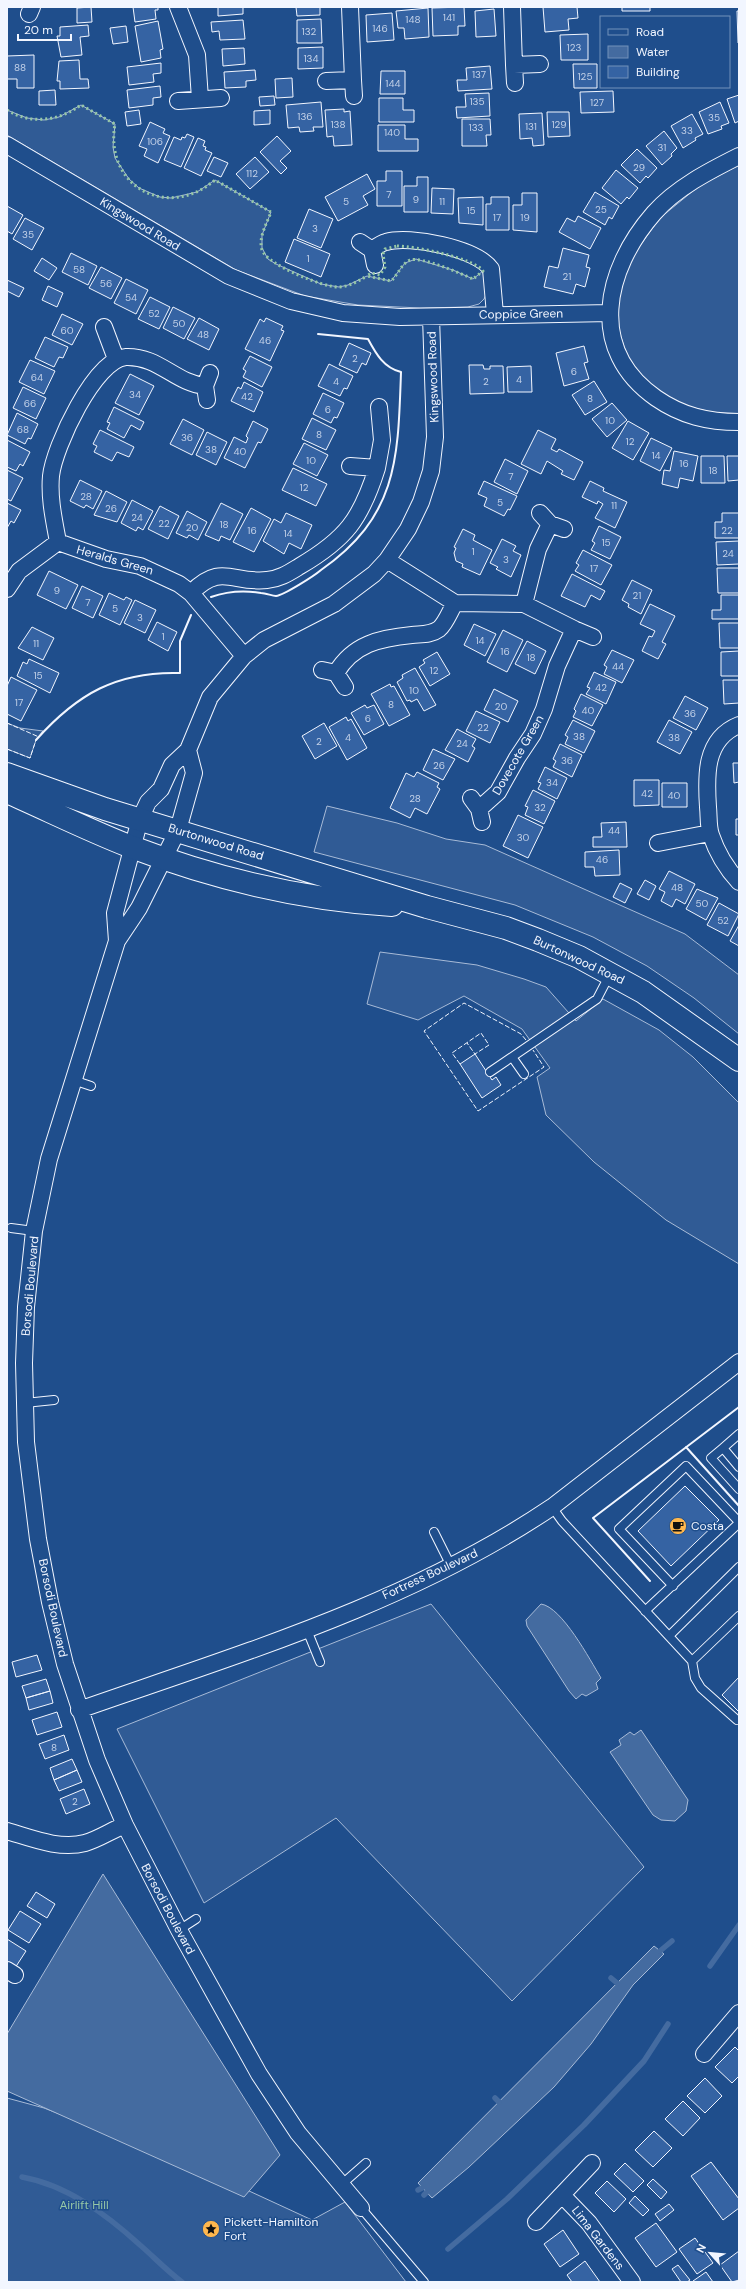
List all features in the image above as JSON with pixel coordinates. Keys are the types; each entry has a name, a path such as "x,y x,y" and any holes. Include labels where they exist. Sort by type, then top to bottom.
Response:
{"main road":[{"name":"Burtonwood Road","path":"7,774 140,819 427,907 506,928 579,957 610,974 663,1005 715,1045 739,1060"},
{"name":"Burtonwood Road","path":"7,792 131,846 254,885 335,900 427,907"},
{"name":"Burtonwood Road","path":"715,1045 739,1070"}],"street":[{"path":"178,7 197,55 200,100"},
{"path":"350,7 354,96"},
{"path":"512,7 515,83"},
{"path":"514,65 540,64"},
{"path":"326,81 353,80"},
{"path":"178,101 221,98"},
{"name":"Kingswood Road","path":"7,144 210,265 268,293 318,308 369,316 431,317 436,438 431,471 421,502 411,522 387,560 374,574 334,604 264,640 244,656 210,697 188,750 172,765 161,789 148,802 140,819 131,846"},
{"path":"739,156 707,172 654,212 625,256 616,277 610,313 612,336 624,368 648,392 677,411 696,418 715,422 739,422"},
{"path":"369,252 385,242 401,240 428,243 472,255 491,269 495,314"},
{"name":"Coppice Green","path":"431,317 495,314 610,313"},
{"path":"104,327 116,359"},
{"path":"7,589 19,572 58,542 51,495 52,474 56,457 81,402 92,383 103,369 116,359 127,357 148,360 164,367 183,380 207,386"},
{"path":"191,593 207,578 224,577 266,581 279,578 305,563 341,538 363,505 377,468 382,440 379,407"},
{"path":"350,466 377,468"},
{"path":"524,604 538,549 551,522"},
{"name":"Heralds Green","path":"58,542 106,559 140,566 179,584 191,593 244,656"},
{"path":"387,560 455,603 524,604 593,637"},
{"path":"345,687 329,671 343,660 369,643 388,637 431,633 439,629 455,603"},
{"name":"Dovecote Green","path":"477,810 498,792 517,758 533,734 544,709 557,666 574,629"},
{"path":"739,725 730,730 717,743 708,763 706,779 710,834 719,855 728,870 739,882"},
{"path":"178,830 194,773 188,750"},
{"name":"Borsodi Boulevard","path":"178,830 163,857 139,908 117,941 49,1159 34,1231 26,1307 25,1403 26,1442 38,1539 50,1602 79,1710 97,1760 125,1824 179,1930 259,2074 298,2133 361,2208"},
{"path":"658,844 710,834"},
{"name":"Borsodi Boulevard","path":"117,941 115,912 131,846"},
{"name":"Fortress Boulevard","path":"79,1710 307,1630 452,1566 521,1528 552,1507 739,1362"},
{"path":"7,1831 43,1842 72,1846 86,1843 125,1824"},
{"path":"704,2054 739,2013"},
{"name":"Lima Gardens","path":"536,2222 592,2163"},
{"name":"Lima Gardens","path":"562,2195 589,2223 632,2282"}],"lane":[{"path":"490,1072 597,999 610,974"},
{"path":"512,1057 524,1074"},
{"path":"73,1080 91,1086"},
{"path":"11,1228 34,1231"},
{"path":"25,1403 54,1400"},
{"path":"739,1434 711,1458 739,1489"},
{"path":"723,1448 739,1467"},
{"path":"645,1611 672,1586 739,1523 686,1466 619,1529 672,1586"},
{"path":"552,1507 562,1521 692,1660 695,1678 701,1688 737,1720"},
{"path":"434,1532 452,1566"},
{"path":"669,1636 739,1567"},
{"path":"692,1660 739,1616"},
{"path":"307,1630 320,1662"},
{"path":"179,1930 196,1919"},
{"path":"341,2185 366,2163"},
{"path":"361,2208 424,2282"}],"shaded area":[{"path":"81,105 115,124 113,147 115,158 129,179 139,188 160,197 171,198 197,192 215,180 271,212 262,235 262,248 268,259 276,264 321,284 339,287 348,285 367,276 391,281 405,263 416,259 453,270 473,279 483,271 486,295 479,304 468,307 420,308 358,305 305,296 236,270 7,135 7,110 27,118 44,120 59,117"},
{"path":"739,165 739,414 723,415 678,404 644,379 628,360 619,330 617,299 628,267 636,251 660,218 699,186"},
{"path":"7,723 20,728 43,731 36,740 30,758 7,749"},
{"path":"327,806 397,823 446,839 485,845 685,934 739,975 739,1034 694,998 647,966 593,937 515,905 314,852"},
{"path":"380,952 477,965 524,979 546,987 576,1021 603,999 659,1030 693,1057 739,1103 739,1264 666,1220 594,1162 546,1115 537,1077 550,1068 522,1029 464,996 418,1020 367,1004"},
{"path":"431,1604 644,1867 512,2001 336,1818 204,1903 117,1729"},
{"name":"Airlift Hill","path":"7,2098 44,2108 197,2167 312,2220 345,2202 406,2282 7,2282"}],"water":[{"path":"541,1604 549,1607 558,1614 575,1635 601,1678 596,1683 598,1689 586,1696 582,1694 576,1699 569,1691 527,1626 526,1620"},
{"path":"641,1730 688,1800 686,1811 675,1821 661,1820 653,1815 610,1752 621,1745 619,1740 630,1732 634,1735"},
{"path":"103,1874 280,2155 244,2197 7,2091 7,2034"},
{"path":"654,1946 664,1954 633,1985 591,2044 554,2087 469,2167 432,2198 418,2183"}],"building":[{"path":"91,7 92,22 77,23 77,8"},
{"path":"133,7 158,7 158,10 155,10 156,19 135,22"},
{"path":"218,7 243,7 243,14 218,16"},
{"path":"296,7 320,7 320,15 297,16"},
{"path":"464,7 465,26 458,26 458,35 433,36 432,8"},
{"path":"543,7 577,7 578,18 568,19 569,30 545,32"},
{"path":"622,7 650,7 650,11 622,11"},
{"path":"428,8 429,37 405,39 404,28 398,28 396,11"},
{"path":"494,9 496,36 476,37 475,11"},
{"path":"737,11 739,11 739,43 738,43"},
{"path":"392,13 394,40 367,42 366,15"},
{"path":"321,19 322,43 297,43 297,20"},
{"path":"243,20 245,39 220,40 219,31 212,32 211,22"},
{"path":"158,21 163,49 160,50 161,58 141,62 135,26"},
{"path":"88,25 89,36 80,37 82,55 61,57 57,36 60,36 60,27"},
{"path":"126,26 128,42 113,44 110,28"},
{"path":"588,34 588,60 561,60 560,35"},
{"path":"323,47 323,68 298,69 298,48"},
{"path":"244,48 245,64 223,66 222,49"},
{"path":"34,55 34,88 17,88 17,79 7,79 7,56"},
{"path":"79,60 80,79 88,79 89,88 60,89 60,81 57,81 59,61"},
{"path":"161,63 161,73 153,74 154,82 129,85 127,67"},
{"path":"573,64 597,64 597,88 574,88"},
{"path":"490,66 492,89 458,91 457,80 467,80 466,68"},
{"path":"255,70 256,80 246,81 246,87 225,88 224,72"},
{"path":"381,71 405,71 405,94 380,94"},
{"path":"292,78 293,97 276,98 275,79"},
{"path":"160,86 161,97 153,98 153,105 129,108 127,90"},
{"path":"55,90 56,105 39,105 39,91"},
{"path":"613,91 614,112 581,113 580,92"},
{"path":"489,93 490,116 457,118 456,107 466,107 465,94"},
{"path":"739,95 739,121 735,123 727,99"},
{"path":"274,96 275,105 260,106 259,97"},
{"path":"379,98 403,98 403,110 414,110 414,122 379,122"},
{"path":"321,102 323,127 313,127 314,131 300,132 299,127 288,128 286,105"},
{"path":"720,102 729,123 721,126 722,129 708,134 699,112"},
{"path":"344,109 344,112 350,111 352,145 334,146 333,136 327,137 325,110"},
{"path":"139,110 141,124 127,126 125,112"},
{"path":"270,110 270,124 254,125 254,111"},
{"path":"547,112 569,112 570,136 548,137"},
{"path":"542,113 544,145 533,146 532,138 520,139 519,114"},
{"path":"692,114 703,134 695,138 696,140 683,148 671,126"},
{"path":"462,119 490,119 491,135 486,135 487,146 462,146"},
{"path":"150,122 165,129 163,133 170,136 158,163 144,156 147,149 139,146"},
{"path":"378,125 405,125 405,139 418,139 418,151 378,151"},
{"path":"664,131 677,148 671,154 672,156 662,165 646,146"},
{"path":"187,134 194,137 181,167 164,160 174,137 181,140 182,137 185,138"},
{"path":"277,136 291,151 280,161 287,168 281,174 260,152"},
{"path":"198,138 205,141 203,146 206,147 205,150 212,153 201,176 184,168"},
{"path":"637,149 657,168 648,178 646,176 640,183 621,165"},
{"path":"214,157 228,163 221,177 207,171"},
{"path":"255,157 269,172 250,189 236,174"},
{"path":"616,170 638,188 629,199 627,197 621,204 602,188"},
{"path":"386,171 402,171 402,206 377,206 377,181 386,181"},
{"path":"367,174 375,189 363,196 368,205 338,221 325,197"},
{"path":"417,177 428,177 428,212 404,212 404,186 417,186"},
{"path":"432,188 454,189 453,214 431,213"},
{"path":"595,192 619,206 612,219 609,217 605,225 583,212"},
{"path":"522,193 537,193 537,232 513,230 513,205 522,205"},
{"path":"483,197 483,225 459,223 458,198"},
{"path":"491,197 509,197 509,230 486,230 486,204 491,204"},
{"path":"7,206 23,215 12,234 7,231"},
{"path":"309,209 333,219 321,248 297,238"},
{"path":"578,216 601,228 590,249 559,232 567,218 575,222"},
{"path":"25,218 44,228 32,250 13,239"},
{"path":"294,239 330,254 321,277 285,262"},
{"path":"563,248 589,255 586,267 590,268 585,287 576,284 573,294 544,287 549,266 558,268"},
{"path":"71,253 97,266 88,285 62,272"},
{"path":"42,258 57,268 49,280 34,271"},
{"path":"101,267 122,278 111,299 89,288"},
{"path":"126,279 148,290 136,314 114,303"},
{"path":"7,280 24,288 19,297 7,291"},
{"path":"48,286 63,293 57,307 42,300"},
{"path":"150,297 170,307 159,329 138,319"},
{"path":"173,307 195,318 184,339 163,328"},
{"path":"62,314 83,324 72,345 52,335"},
{"path":"199,318 219,329 209,350 187,339"},
{"path":"266,318 283,326 281,330 284,331 270,361 245,349 260,319 264,322"},
{"path":"45,337 68,347 63,358 59,357 54,367 35,358"},
{"path":"349,343 371,353 366,365 362,363 357,373 339,365"},
{"path":"584,346 588,362 584,363 589,379 564,386 556,353"},
{"path":"250,356 272,367 262,387 243,377 246,371 243,369"},
{"path":"30,360 55,371 44,394 19,382"},
{"path":"329,364 353,376 347,389 344,388 340,396 318,386"},
{"path":"469,365 483,365 484,369 490,369 490,366 503,366 504,393 470,394"},
{"path":"531,366 532,392 508,392 507,367"},
{"path":"130,374 154,386 139,415 115,403"},
{"path":"594,381 607,402 585,415 572,395"},
{"path":"244,382 263,392 254,412 231,401 238,387 241,389"},
{"path":"23,387 46,398 36,419 13,408"},
{"path":"323,393 344,403 337,418 334,417 331,423 313,414"},
{"path":"612,403 627,420 607,437 592,419"},
{"path":"114,407 144,422 140,430 131,425 124,438 107,429 110,423 107,422"},
{"path":"17,413 38,424 31,439 28,438 25,444 7,435"},
{"path":"312,418 336,430 326,450 302,439"},
{"path":"183,419 204,430 192,455 170,444"},
{"path":"253,421 268,429 261,443 258,442 245,468 224,458 234,437 246,443 248,438 246,436"},
{"path":"628,421 649,433 633,460 612,448"},
{"path":"100,430 134,447 129,457 117,452 112,461 94,452 97,446 93,444"},
{"path":"538,430 556,439 551,449 557,452 559,449 583,462 574,480 561,474 563,471 547,461 541,474 521,464"},
{"path":"207,432 227,442 216,465 196,455"},
{"path":"651,438 672,448 660,471 640,461"},
{"path":"7,440 30,452 23,466 20,464 16,471 7,467"},
{"path":"304,443 328,455 317,476 293,464"},
{"path":"674,451 698,456 693,481 680,478 678,488 662,484 664,470 670,471"},
{"path":"701,456 724,456 725,483 701,483"},
{"path":"727,456 739,456 739,480 728,481"},
{"path":"505,459 528,471 517,494 494,482"},
{"path":"293,468 327,484 316,506 282,490"},
{"path":"7,470 23,478 11,501 7,499"},
{"path":"80,480 102,491 93,509 86,505 84,508 70,501"},
{"path":"484,481 517,496 510,510 508,509 504,516 484,506 487,498 478,494"},
{"path":"590,481 604,488 603,491 627,502 615,528 595,518 603,504 598,501 597,504 582,497"},
{"path":"106,491 127,502 117,522 94,515"},
{"path":"132,500 153,511 143,530 138,527 136,531 121,523"},
{"path":"7,503 21,510 14,523 11,521 7,528"},
{"path":"221,503 243,514 230,540 221,536 219,541 205,535"},
{"path":"160,506 179,516 168,539 148,529"},
{"path":"251,508 271,519 254,552 233,542"},
{"path":"187,511 207,522 198,540 189,535 187,538 176,533"},
{"path":"286,513 312,525 301,549 289,543 284,554 263,541 274,519 281,523"},
{"path":"722,513 739,513 739,538 715,538 715,522 722,522"},
{"path":"599,526 621,537 610,559 591,550 595,543 592,541"},
{"path":"463,529 475,535 473,540 492,550 480,575 462,567 463,564 456,561 454,553 456,548 454,547"},
{"path":"502,539 516,546 513,551 521,555 511,577 496,569 498,567 490,563"},
{"path":"739,541 739,564 717,565 716,542"},
{"path":"583,550 612,565 601,585 575,571 579,565 576,563"},
{"path":"717,568 739,568 739,593 718,593"},
{"path":"49,571 78,585 66,609 37,595"},
{"path":"572,574 605,591 600,600 591,595 585,607 561,596"},
{"path":"632,580 652,590 641,614 628,607 629,604 622,600"},
{"path":"82,586 103,596 93,618 72,608"},
{"path":"109,593 124,600 126,597 132,600 120,625 99,615"},
{"path":"721,595 739,595 739,619 712,619 712,610 721,610"},
{"path":"135,600 156,610 145,633 124,623"},
{"path":"650,604 675,616 662,642 666,644 658,659 642,651 649,636 652,637 655,631 640,624"},
{"path":"157,622 177,632 168,651 148,640"},
{"path":"719,623 739,623 739,648 720,648"},
{"path":"474,624 496,634 485,656 464,645"},
{"path":"32,627 54,638 43,660 18,648"},
{"path":"503,630 523,640 507,672 487,662"},
{"path":"527,641 546,651 535,674 515,664"},
{"path":"612,650 634,660 622,683 604,674 607,667 604,665"},
{"path":"739,651 739,676 721,676 721,652"},
{"path":"437,652 450,674 430,686 419,667 425,663 423,660"},
{"path":"29,659 59,673 50,693 17,676 23,662 27,664"},
{"path":"415,668 436,705 424,711 417,699 411,702 410,700 407,701 397,682 403,678 402,675"},
{"path":"594,672 616,682 606,704 586,694 590,688 587,687"},
{"path":"11,677 37,690 21,721 7,714 7,686"},
{"path":"723,680 739,680 739,703 724,704"},
{"path":"390,684 391,687 394,686 410,715 389,726 371,694"},
{"path":"494,689 518,701 508,722 484,710"},
{"path":"581,694 603,705 592,726 573,717 576,711 574,709"},
{"path":"685,696 708,708 696,730 673,718"},
{"path":"365,705 367,708 374,705 384,724 364,735 351,713"},
{"path":"476,711 500,722 490,743 466,731"},
{"path":"346,717 348,721 351,719 367,748 347,760 329,727"},
{"path":"573,720 595,731 584,753 565,744 568,737 565,735"},
{"path":"669,720 692,732 680,754 657,742"},
{"path":"324,723 337,746 315,759 302,736"},
{"path":"457,729 476,739 472,746 475,748 468,762 445,750"},
{"path":"560,744 582,755 572,777 553,767 556,761 553,759"},
{"path":"433,749 455,759 443,780 423,770"},
{"path":"733,763 739,763 739,782 734,783"},
{"path":"545,767 567,778 557,799 538,789 541,783 538,782"},
{"path":"417,772 439,783 437,787 440,789 427,814 415,808 410,818 390,808 406,773 414,777"},
{"path":"634,780 659,780 659,805 634,806"},
{"path":"662,783 687,783 687,807 662,807"},
{"path":"533,790 555,801 544,824 525,815 528,807 525,806"},
{"path":"518,815 543,827 528,858 503,846"},
{"path":"736,819 739,819 739,835 736,835"},
{"path":"626,822 627,847 593,847 593,837 602,837 601,823"},
{"path":"619,850 620,875 595,876 594,867 585,867 585,852"},
{"path":"669,871 695,884 685,904 676,899 672,907 661,901 665,892 659,889"},
{"path":"645,880 656,886 649,900 637,894"},
{"path":"620,883 632,889 625,903 613,897"},
{"path":"697,889 718,898 706,920 686,909"},
{"path":"719,903 739,914 728,936 707,925"},
{"path":"739,925 739,946 730,941"},
{"path":"475,1054 492,1080 496,1077 501,1085 482,1098 460,1064"},
{"name":"Costa","path":"685,1486 719,1520 671,1566 638,1531"},
{"path":"37,1655 42,1670 16,1677 12,1662"},
{"path":"739,1677 739,1712 722,1695"},
{"path":"46,1679 50,1691 26,1698 22,1686"},
{"path":"50,1691 53,1703 29,1710 26,1698"},
{"path":"57,1712 62,1727 37,1735 32,1720"},
{"path":"64,1735 69,1750 45,1759 39,1744"},
{"path":"72,1759 77,1770 54,1780 50,1768"},
{"path":"77,1770 82,1782 59,1791 54,1780"},
{"path":"84,1789 90,1804 66,1814 60,1799"},
{"path":"36,1892 55,1904 47,1918 27,1906"},
{"path":"20,1911 41,1924 29,1943 8,1930"},
{"path":"7,1939 26,1951 15,1968 7,1963"},
{"path":"735,2047 739,2051 739,2076 732,2083 715,2067"},
{"path":"705,2078 722,2096 705,2113 687,2096"},
{"path":"683,2101 700,2118 683,2136 665,2119"},
{"path":"654,2131 672,2148 653,2167 635,2150"},
{"path":"711,2162 739,2199 739,2208 723,2220 691,2176"},
{"path":"625,2163 644,2181 633,2192 614,2174"},
{"path":"653,2179 667,2192 661,2199 647,2185"},
{"path":"607,2181 626,2199 614,2212 595,2193"},
{"path":"635,2196 649,2210 643,2216 629,2203"},
{"path":"669,2204 674,2210 660,2221 655,2214"},
{"path":"656,2223 677,2252 656,2267 635,2238"},
{"path":"563,2230 579,2254 560,2267 544,2244"},
{"path":"695,2238 713,2263 697,2274 679,2249"},
{"path":"739,2251 739,2280 732,2282 720,2265"},
{"path":"585,2261 600,2282 572,2282 567,2275"},
{"path":"678,2265 690,2280 687,2282 681,2282 672,2269"},
{"path":"706,2272 713,2282 693,2282 693,2281"}],"waterway":[{"path":"710,1966 739,1925"},
{"path":"660,1951 672,1941"},
{"path":"611,1978 617,1983"},
{"path":"448,2249 507,2199 584,2125 644,2061 668,2024"},
{"path":"495,2098 499,2102"},
{"path":"22,2177 55,2187 100,2212 182,2282"},
{"path":"418,2190 422,2188"}],"hedge":[{"path":"7,110 26,118 45,119 64,115 81,105 115,124 114,146 119,165 129,180 143,191 159,197 178,197 196,192 215,180 271,212 261,245 266,256 274,262 296,274 331,286 346,286 367,276"},
{"path":"397,246 429,250 456,257 477,266 483,271 473,279 442,266 415,259 404,264 391,281 367,276 371,273 380,275 385,267 383,254 385,249 397,246"}],"fence":[{"path":"7,723 39,737"},
{"path":"7,749 30,758 36,740"},
{"path":"526,1040 521,1034 464,1003 424,1031 478,1111 544,1067 533,1050"},
{"path":"460,1064 452,1053 481,1033 489,1045 475,1054 467,1043"}],"wall":[{"path":"211,597 223,593 242,591 276,596 306,581 346,550 366,529 379,507 389,483 395,459 398,432 401,372 385,364 377,355 368,339 318,334"},
{"path":"36,740 67,710 100,688 137,676 157,673 180,673 180,641 191,615"},
{"path":"650,1581 593,1518 739,1407"},
{"path":"686,1447 739,1506"}],"place":[{"name":"Costa","path":"678,1526"},
{"name":"Pickett-Hamilton Fort","path":"211,2229"}]}
